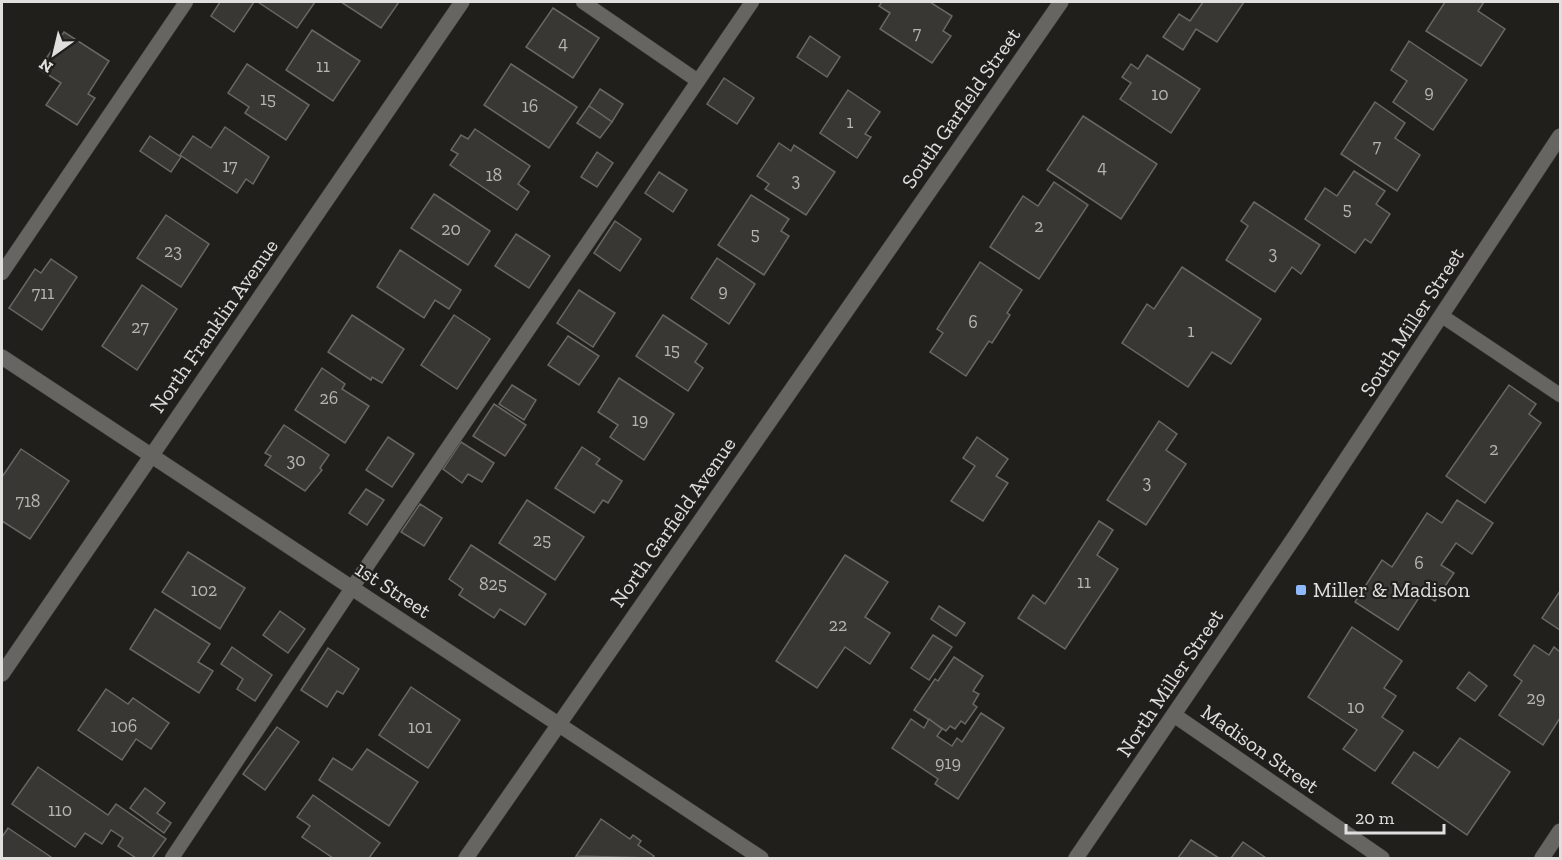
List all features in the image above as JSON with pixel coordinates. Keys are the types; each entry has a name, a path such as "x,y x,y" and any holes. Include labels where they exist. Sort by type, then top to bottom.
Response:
{"street":[{"name":"North Franklin Avenue","path":"2,674 462,2"},
{"name":"South Garfield Street","path":"916,210 1061,2"},
{"name":"South Miller Street","path":"1298,532 1560,136"},
{"name":"North Garfield Avenue","path":"466,858 916,210"},
{"name":"1st Street","path":"2,357 761,858"},
{"name":"North Miller Street","path":"1076,858 1298,532"},
{"name":"Madison Street","path":"1174,715 1382,858"},
{"path":"1542,858 1560,831"}],"lane":[{"path":"2,273 186,2"},
{"path":"583,2 698,81"},
{"path":"172,858 352,588 752,2"},
{"path":"1442,316 1560,395"}],"building":[{"path":"220,2 254,2 234,32 211,16"},
{"path":"258,2 315,2 297,28"},
{"path":"341,2 399,2 381,28"},
{"path":"882,2 930,2 952,16 943,31 951,36 932,63 880,29 890,13 879,6"},
{"path":"1203,2 1244,2 1217,42 1196,29 1183,50 1163,37 1179,14 1190,21"},
{"path":"1445,2 1484,2 1478,11 1505,29 1481,66 1426,31"},
{"path":"553,8 599,38 573,78 526,47"},
{"path":"312,30 360,61 333,101 286,70"},
{"path":"64,32 109,61 88,94 95,98 77,125 46,105 61,83 39,69"},
{"path":"810,36 840,57 827,77 797,57"},
{"path":"1409,41 1467,80 1433,130 1393,102 1407,81 1391,70"},
{"path":"1147,55 1200,89 1171,133 1120,99 1131,83 1122,77 1131,64 1138,69"},
{"path":"247,64 309,105 286,140 245,113 249,107 228,93"},
{"path":"511,64 577,107 549,148 484,105"},
{"path":"724,78 754,98 737,124 707,104"},
{"path":"600,89 623,104 612,122 589,106"},
{"path":"848,90 880,112 865,134 871,137 857,158 820,133"},
{"path":"1375,102 1405,123 1395,138 1420,155 1397,191 1341,154"},
{"path":"589,106 612,122 600,138 577,123"},
{"path":"1083,116 1157,164 1121,219 1047,170"},
{"path":"225,127 269,157 253,184 246,179 237,193 180,155 193,136 211,148"},
{"path":"475,129 530,166 518,184 529,192 517,210 450,165 458,154 451,150 461,135 468,139"},
{"path":"150,136 181,157 171,172 140,151"},
{"path":"779,143 791,151 794,145 835,172 806,215 765,189 769,184 757,176"},
{"path":"597,152 613,163 597,187 581,177"},
{"path":"1354,171 1385,191 1376,204 1390,214 1371,243 1365,239 1355,253 1305,219 1325,188 1337,196"},
{"path":"659,172 687,190 673,212 645,193"},
{"path":"1054,182 1088,205 1039,279 990,247 1023,196 1038,206"},
{"path":"434,194 490,231 468,265 411,228"},
{"path":"751,195 789,219 781,231 789,236 764,275 718,245"},
{"path":"1254,202 1320,245 1301,274 1292,267 1275,292 1226,260 1248,226 1241,221"},
{"path":"166,215 209,244 181,287 137,258"},
{"path":"615,221 641,239 620,271 594,253"},
{"path":"516,234 550,256 529,288 495,266"},
{"path":"400,250 461,290 449,309 435,300 424,318 377,287"},
{"path":"717,258 755,284 729,324 691,298"},
{"path":"51,259 77,277 42,330 9,308 35,269 41,273"},
{"path":"980,262 1022,290 1007,313 1010,315 992,343 989,341 966,376 930,352 943,333 937,329"},
{"path":"1182,267 1261,319 1231,364 1212,352 1188,387 1122,343 1147,304 1154,309"},
{"path":"142,285 177,309 137,370 102,346"},
{"path":"579,290 615,313 593,347 557,323"},
{"path":"352,315 404,349 382,383 372,377 371,380 328,352"},
{"path":"454,315 490,339 457,389 421,365"},
{"path":"663,315 707,344 695,362 703,368 688,391 636,356"},
{"path":"568,336 599,356 579,385 548,365"},
{"path":"322,368 345,384 342,389 369,406 345,443 295,410"},
{"path":"619,378 674,414 644,460 610,437 618,425 598,412"},
{"path":"512,385 536,400 524,420 499,404"},
{"path":"1509,385 1536,404 1529,414 1541,423 1485,503 1446,476"},
{"path":"494,404 526,425 505,456 473,436"},
{"path":"1159,421 1177,434 1166,450 1186,464 1146,525 1107,500"},
{"path":"284,425 329,455 320,468 322,470 305,491 265,465 271,456 265,453"},
{"path":"388,437 414,454 392,487 366,470"},
{"path":"977,437 1008,459 996,476 1008,483 983,521 951,501 975,466 963,458"},
{"path":"461,442 494,463 482,482 468,474 462,483 443,469"},
{"path":"582,447 600,459 596,464 622,481 608,503 603,500 594,513 555,488"},
{"path":"21,449 69,481 30,539 2,521 2,477"},
{"path":"366,489 384,500 367,525 349,513"},
{"path":"527,500 584,537 555,580 499,543"},
{"path":"1457,500 1493,523 1472,554 1456,543 1441,565 1454,573 1435,601 1422,593 1398,630 1355,602 1382,560 1392,567 1427,513 1442,523"},
{"path":"420,504 442,518 424,546 401,532"},
{"path":"1099,521 1113,530 1097,555 1118,569 1065,649 1018,618 1033,595 1045,604"},
{"path":"471,545 546,594 525,625 500,609 494,618 459,595 463,589 449,579"},
{"path":"188,552 245,588 220,629 162,592"},
{"path":"845,555 888,582 865,617 890,633 870,664 845,647 817,688 776,661"},
{"path":"1560,591 1560,630 1542,618"},
{"path":"939,606 965,623 956,636 931,619"},
{"path":"155,609 210,644 198,662 213,671 199,693 130,649"},
{"path":"280,611 305,629 288,653 263,635"},
{"path":"1352,627 1402,661 1384,688 1396,696 1382,717 1403,731 1375,771 1343,749 1357,730 1308,697"},
{"path":"933,635 952,647 929,680 911,668"},
{"path":"1534,645 1549,655 1554,647 1560,652 1560,718 1543,745 1499,715 1522,681 1514,675"},
{"path":"232,647 272,675 255,701 237,689 243,679 221,664"},
{"path":"328,648 359,669 343,694 337,691 327,707 301,690"},
{"path":"954,657 983,676 973,691 979,694 973,704 977,707 965,724 961,721 955,729 950,726 946,731 914,710 935,679 938,681"},
{"path":"1469,672 1487,686 1475,701 1457,688"},
{"path":"411,687 460,720 428,768 379,735"},
{"path":"106,689 128,704 133,698 169,723 151,749 136,739 122,760 78,730"},
{"path":"981,713 1004,728 958,799 935,784 938,779 892,748 911,719 924,728 929,719 942,729 937,736 952,746 957,738 962,742"},
{"path":"277,727 299,742 265,790 243,774"},
{"path":"1460,738 1510,772 1467,835 1392,783 1414,752 1438,768"},
{"path":"367,749 418,782 389,826 319,780 333,758 352,770"},
{"path":"38,767 108,815 116,804 166,839 152,858 136,858 118,846 123,838 111,830 102,844 85,833 75,847 12,804"},
{"path":"145,788 165,803 157,813 171,823 164,833 130,808"},
{"path":"313,795 380,843 369,858 333,858 302,837 310,826 297,817"},
{"path":"601,819 630,839 633,835 641,841 638,845 654,856 652,858 576,856"},
{"path":"8,828 51,857 2,858 2,837"},
{"path":"1191,840 1219,858 1178,858"},
{"path":"1243,842 1266,858 1231,858"}],"place":[{"name":"Miller & Madison","path":"1301,590"}]}
